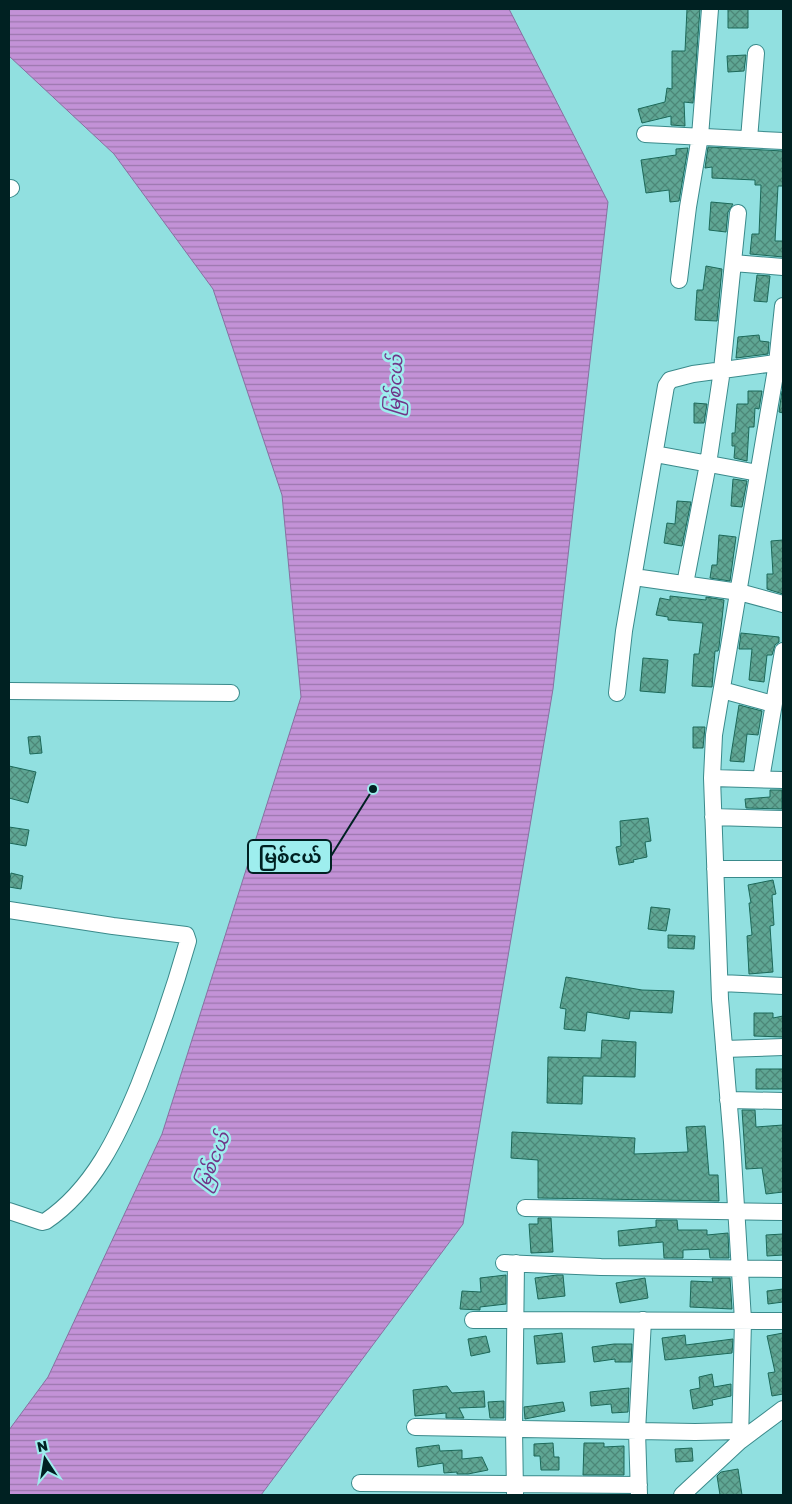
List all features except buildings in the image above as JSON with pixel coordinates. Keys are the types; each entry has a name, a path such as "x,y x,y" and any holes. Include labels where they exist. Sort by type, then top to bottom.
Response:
{"street":[{"path":"679,280 688,207 700,136 710,9"},
{"path":"749,139 756,53"},
{"path":"645,134 783,141"},
{"path":"685,584 708,464 722,370 738,213"},
{"path":"733,263 783,268"},
{"path":"740,1436 743,1320 720,983 712,778 714,736 758,473 780,363 783,306"},
{"path":"617,693 624,631 666,386 670,380 693,374 780,363"},
{"path":"654,454 758,473"},
{"path":"634,577 739,592 783,604"},
{"path":"761,779 783,651"},
{"path":"722,690 773,704"},
{"path":"9,691 231,693"},
{"path":"712,778 783,780"},
{"path":"714,817 783,818"},
{"path":"715,869 783,870"},
{"path":"9,910 186,935 188,941 168,1011 154,1048 129,1108 106,1154 94,1173 72,1198 46,1221 42,1222 9,1211"},
{"path":"720,983 783,986"},
{"path":"724,1049 783,1047"},
{"path":"728,1100 783,1101"},
{"path":"525,1208 783,1212"},
{"path":"515,1490 515,1320 510,1263 602,1267 783,1269"},
{"path":"473,1320 783,1321"},
{"path":"360,1483 515,1490 639,1490 637,1430 643,1320"},
{"path":"682,1495 740,1436 783,1409"},
{"path":"415,1427 637,1430 740,1436"}],"water":[{"path":"9,9 509,9 608,202 553,689 463,1224 261,1495 9,1495 9,1430 48,1377 162,1134 301,697 282,495 213,289 114,154 9,56"}],"place":[{"name":"မြစ်ငယ်","path":"373,789"}]}
